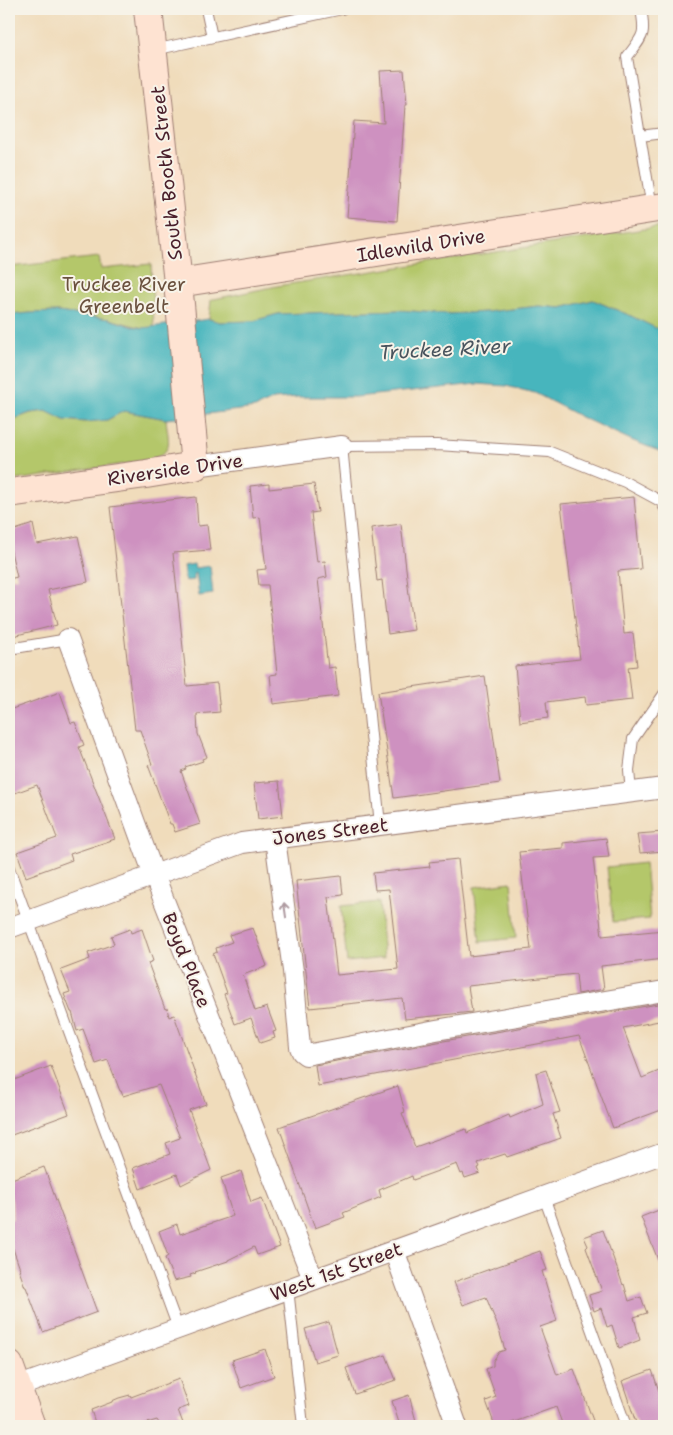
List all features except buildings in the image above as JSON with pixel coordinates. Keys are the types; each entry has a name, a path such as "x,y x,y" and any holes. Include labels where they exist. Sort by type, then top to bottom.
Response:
{"street":[{"name":"South Booth Street","path":"148,9 194,455"},
{"name":"Idlewild Drive","path":"178,292 658,208"},
{"name":"Riverside Drive","path":"9,493 146,474 194,455 342,446"},
{"name":"Boyd Place","path":"68,639 154,875 313,1279"},
{"name":"Jones Street","path":"9,928 242,843 664,788"},
{"path":"275,838 291,958 300,1047 306,1055 446,1028 664,991"},
{"name":"West 1st Street","path":"11,1380 178,1328 664,1153"},
{"path":"394,1250 457,1426"},
{"path":"11,1380 31,1426"}],"lane":[{"path":"206,9 212,38"},
{"path":"153,50 342,9"},
{"path":"641,9 644,25 642,36 627,57 640,136 658,208"},
{"path":"640,136 664,133"},
{"path":"380,825 342,446 437,445 550,452 625,482 662,502 664,507"},
{"path":"9,649 68,639"},
{"path":"631,793 629,770 632,739 664,694"},
{"path":"9,868 178,1328"},
{"path":"544,1197 626,1426"},
{"path":"288,1288 303,1426"}],"green space":[{"path":"664,226 664,332 593,300 561,308 539,306 448,314 399,310 278,314 253,321 220,322 209,319 211,300 277,286"},
{"name":"Truckee River Greenbelt","path":"99,257 101,269 151,264 154,327 143,328 109,319 58,312 9,315 9,267"},
{"path":"46,411 64,420 86,422 107,420 124,411 166,419 167,449 164,453 151,460 9,481 9,421 31,413"},
{"path":"645,863 650,919 613,922 607,867"},
{"path":"511,882 516,938 480,942 474,887"},
{"path":"379,902 384,958 347,962 341,906"}],"water":[{"name":"Truckee River","path":"593,300 664,332 664,453 581,417 535,393 506,386 477,384 356,397 274,399 255,408 166,419 124,411 107,420 86,422 64,420 46,411 30,413 9,421 9,315 58,312 109,319 143,328 209,319 220,322 253,321 278,314 399,310 448,314 539,306 561,308"},
{"path":"194,564 195,568 210,566 213,594 199,596 196,573 194,574 194,580 185,581 183,566"}]}
